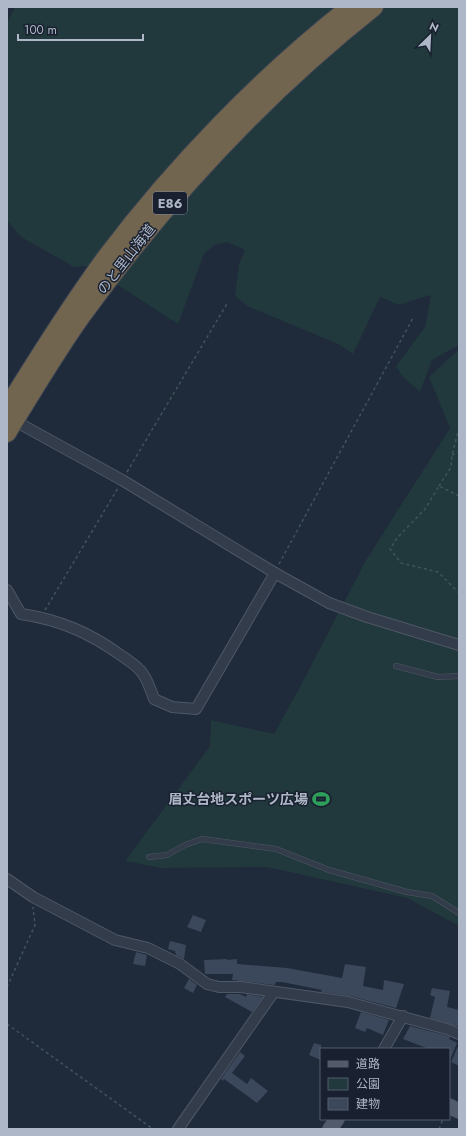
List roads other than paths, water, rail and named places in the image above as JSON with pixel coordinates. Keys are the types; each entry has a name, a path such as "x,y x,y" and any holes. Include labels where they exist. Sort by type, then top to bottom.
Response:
{"highway":[{"name":"のと里山海道","path":"7,408 68,311 107,256 158,192 265,81 325,26 350,7"},
{"name":"のと里山海道","path":"7,433 80,319 120,265 170,203 276,92 336,37 374,7"}],"main road":[{"path":"450,1106 459,1111"},
{"path":"330,1129 336,1120"}],"street":[{"path":"24,426 122,480 275,573 329,603 367,617 459,645"},
{"path":"7,590 22,614 41,617 72,626 99,640 126,658 143,673 154,699 172,707 196,709 275,573"},
{"path":"7,879 33,897 116,940 154,951 180,964 207,984 219,987 241,987 273,993 297,994 348,1002 402,1016 459,1034"},
{"path":"178,1129 273,993"},
{"path":"385,1048 402,1016"}],"lane":[{"path":"396,666 438,677 459,676"},
{"path":"149,858 167,855 185,845 202,839 276,849 330,870 406,892 432,896 459,913"}],"place":[{"name":"眉丈台地スポーツ広場","path":"321,799"}]}
